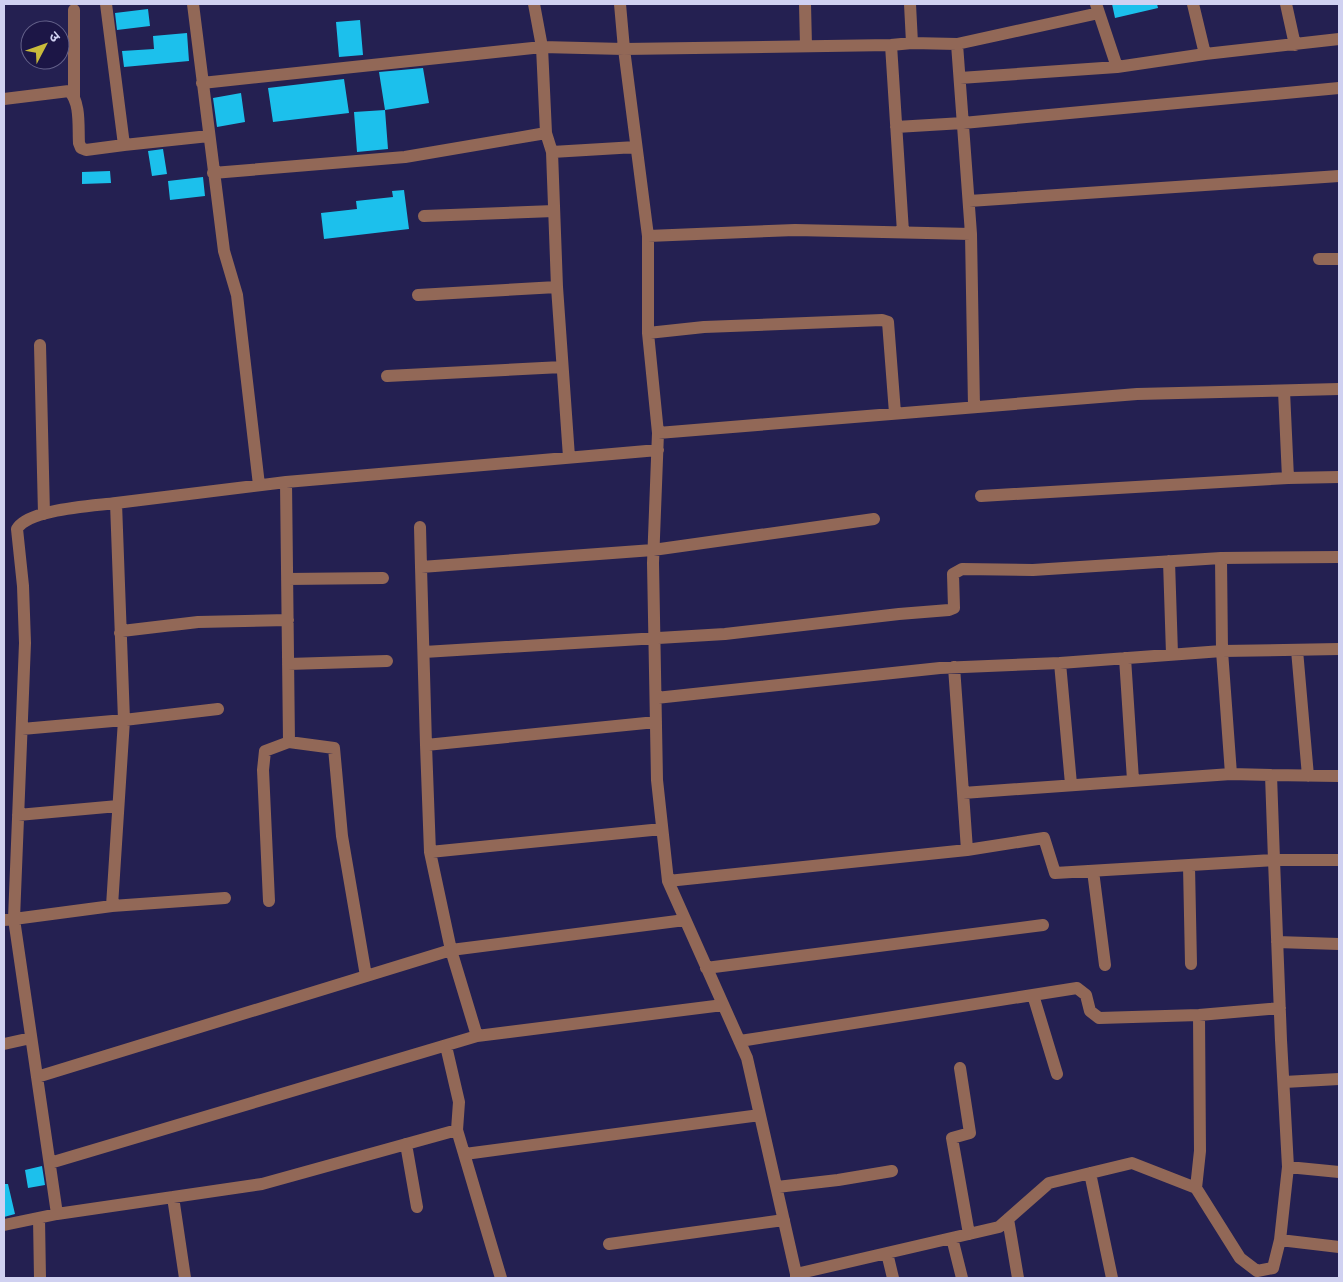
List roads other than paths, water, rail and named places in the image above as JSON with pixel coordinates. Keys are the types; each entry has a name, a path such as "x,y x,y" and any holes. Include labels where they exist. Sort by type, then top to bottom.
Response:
{"street":[{"path":"106,4 124,145"},
{"path":"192,4 224,251 237,295 259,485"},
{"path":"534,4 542,47 546,133 552,152 557,287 569,457"},
{"path":"620,4 648,236 648,333 658,433 653,550 657,780 668,881 747,1058 796,1276 999,1227 1049,1183 1132,1163 1196,1188 1240,1258 1258,1271 1273,1268 1280,1240 1288,1167 1271,775"},
{"path":"805,4 806,46"},
{"path":"910,4 912,43"},
{"path":"1193,4 1204,54"},
{"path":"1286,4 1294,45"},
{"path":"202,83 542,47 624,48 891,45 912,43 957,44 1097,8 1117,67"},
{"path":"74,10 74,96 81,148 86,150 209,136"},
{"path":"960,78 1117,67 1204,54 1339,40"},
{"path":"957,44 971,234 974,407"},
{"path":"891,45 903,232"},
{"path":"896,127 963,124 1339,88"},
{"path":"4,99 69,91 74,96"},
{"path":"214,173 406,157 546,133"},
{"path":"552,152 636,146"},
{"path":"969,200 1339,176"},
{"path":"424,216 554,211"},
{"path":"648,236 795,230 971,234"},
{"path":"1319,259 1339,259"},
{"path":"418,295 557,287"},
{"path":"648,333 704,327 882,320 888,322 895,413"},
{"path":"40,345 44,514"},
{"path":"387,376 562,367"},
{"path":"658,433 1137,394 1339,389"},
{"path":"1284,391 1288,478"},
{"path":"57,1214 31,1038 9,920 18,815 25,643 23,586 17,529 22,522 44,514 259,485 658,450"},
{"path":"981,496 1288,478 1339,477"},
{"path":"286,482 289,742"},
{"path":"112,906 124,720 116,503"},
{"path":"422,567 653,550 874,519"},
{"path":"420,527 430,852 452,950 477,1036"},
{"path":"424,652 725,634 949,610 954,608 953,574 962,569 1033,570 1220,558 1339,557"},
{"path":"1220,558 1222,650 1231,774"},
{"path":"1169,561 1172,654"},
{"path":"287,579 383,578"},
{"path":"120,633 122,631 198,622 288,620"},
{"path":"656,698 954,667 1060,663 1222,650 1339,650"},
{"path":"1297,650 1308,776"},
{"path":"1125,658 1133,780"},
{"path":"288,664 387,661"},
{"path":"1060,663 1071,784"},
{"path":"954,667 967,850"},
{"path":"22,729 218,709"},
{"path":"426,745 656,722"},
{"path":"269,901 263,770 265,750 289,742 334,748 342,836 366,976"},
{"path":"963,793 1231,774 1339,776"},
{"path":"18,815 118,806"},
{"path":"430,852 662,829"},
{"path":"668,881 967,850 1044,838 1056,873 1274,860 1339,860"},
{"path":"1189,866 1191,964"},
{"path":"1093,871 1105,965"},
{"path":"9,920 112,906 225,898"},
{"path":"37,1077 452,950 685,920"},
{"path":"706,968 1042,925"},
{"path":"1277,942 1339,944"},
{"path":"740,1041 1077,988 1086,995 1090,1011 1099,1018 1199,1014 1280,1008"},
{"path":"1033,995 1057,1074"},
{"path":"50,1163 477,1036 723,1005"},
{"path":"1196,1188 1200,1151 1199,1014"},
{"path":"4,1044 31,1038"},
{"path":"446,1046 459,1102 457,1130 501,1278"},
{"path":"960,1068 970,1133 952,1138 969,1234"},
{"path":"1284,1082 1339,1079"},
{"path":"465,1154 760,1115"},
{"path":"4,1225 57,1214 262,1184 457,1130"},
{"path":"406,1144 417,1207"},
{"path":"1288,1167 1339,1172"},
{"path":"777,1187 838,1180 892,1170"},
{"path":"1090,1173 1112,1278"},
{"path":"173,1197 185,1278"},
{"path":"39,1218 40,1278"},
{"path":"1008,1219 1018,1278"},
{"path":"609,1244 784,1220"},
{"path":"952,1238 962,1278"},
{"path":"1280,1240 1339,1247"},
{"path":"887,1253 893,1278"}]}
